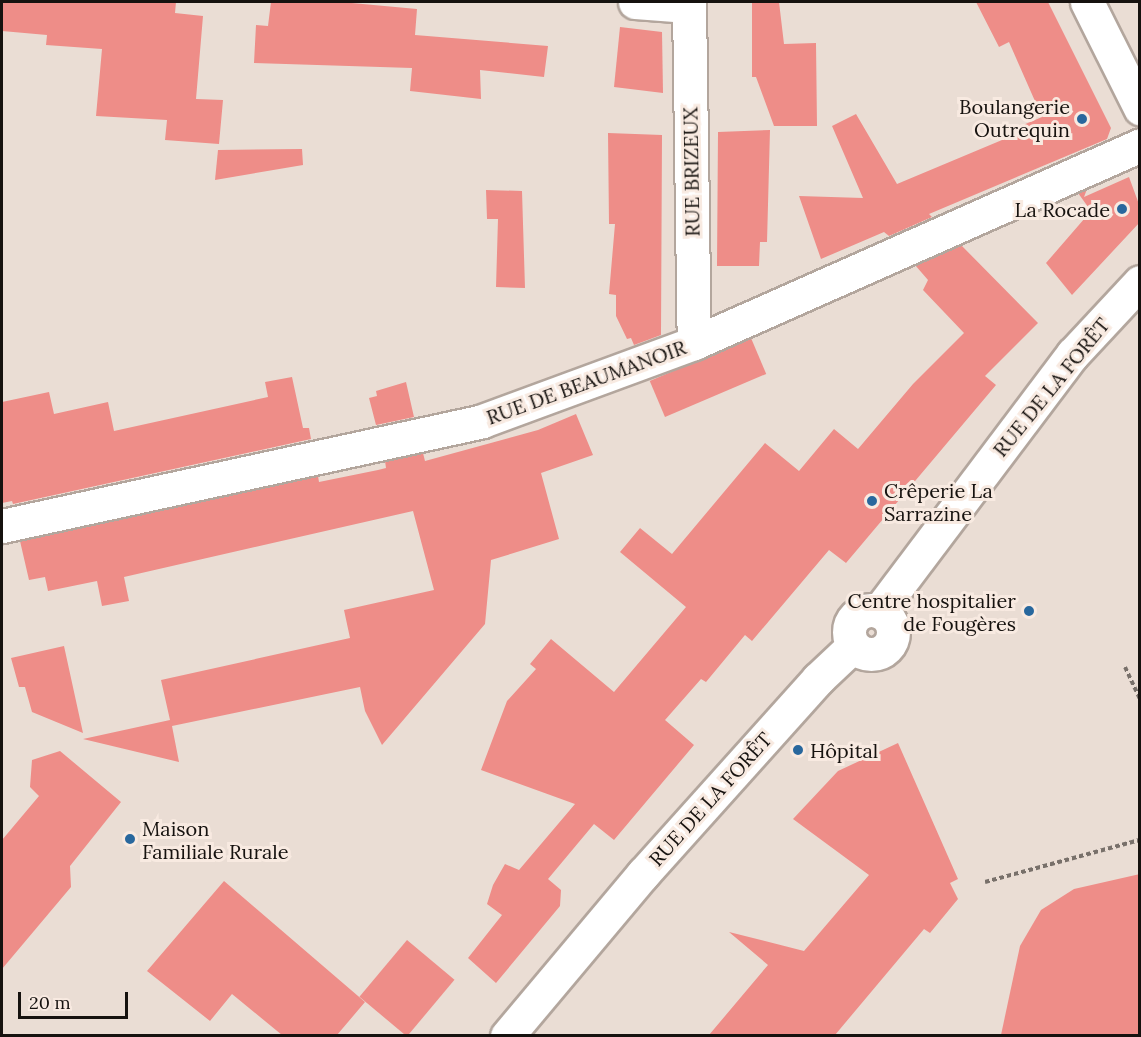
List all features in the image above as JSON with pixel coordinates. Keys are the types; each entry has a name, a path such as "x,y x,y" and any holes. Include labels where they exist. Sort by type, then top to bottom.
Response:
{"street":[{"path":"635,2 689,4"},
{"path":"1087,2 1140,108"},
{"name":"RUE BRIZEUX","path":"689,4 694,343"},
{"name":"RUE DE BEAUMANOIR","path":"2,526 482,421 694,343 1140,145"},
{"name":"RUE DE LA FORÊT","path":"507,1035 818,679 852,646 848,627 852,618 870,609 879,611 1073,354 1140,282"}],"path":[{"path":"1125,667 1140,699"},
{"path":"985,882 1140,840"}],"building":[{"path":"2,2 176,2 175,13 203,16 196,99 223,100 219,144 165,140 167,120 96,116 102,49 46,45 47,35 2,31"},
{"path":"271,2 341,2 417,9 415,35 548,46 544,77 480,70 481,99 410,91 412,68 254,63 256,25 268,26"},
{"path":"752,2 779,2 784,44 816,43 817,126 774,126 756,77 752,77"},
{"path":"976,2 1048,2 1111,128 1107,139 929,214 932,217 889,236 884,232 821,259 799,196 863,198 832,126 856,114 897,184 1002,140 999,135 1042,117 1009,42 999,47"},
{"path":"620,27 662,32 663,93 614,87"},
{"path":"770,130 767,242 760,242 759,266 717,266 718,132"},
{"path":"608,133 662,135 661,335 634,345 631,338 627,339 616,316 616,295 609,294 615,224 609,224"},
{"path":"302,149 303,165 215,180 218,150"},
{"path":"1129,177 1140,207 1140,222 1072,295 1046,263 1091,211 1078,193 1087,189 1084,197"},
{"path":"486,190 522,191 525,288 496,287 498,219 487,219"},
{"path":"961,245 1038,323 985,376 996,385 846,563 829,550 752,641 745,635 706,682 701,679 665,720 694,745 614,840 594,824 548,879 561,890 560,906 496,983 468,958 502,915 487,904 493,885 505,864 519,870 575,804 481,770 507,701 536,669 530,664 551,639 614,692 686,607 620,552 640,528 672,554 765,443 799,471 834,429 858,449 913,384 964,333 923,290 928,280 915,265"},
{"path":"751,338 766,374 665,417 650,381"},
{"path":"292,377 303,428 309,428 311,439 13,504 12,501 2,503 2,402 49,392 54,414 108,402 114,431 268,397 265,382"},
{"path":"406,382 414,417 376,425 369,398 377,396 376,391"},
{"path":"576,414 593,455 541,473 559,539 491,560 485,624 382,745 365,711 360,687 172,726 179,762 83,739 170,720 161,680 350,638 344,610 434,590 413,511 124,577 129,601 102,606 97,581 48,591 45,577 29,580 20,541 318,476 319,482 378,470 386,468 385,461 423,453 425,461 538,430"},
{"path":"64,646 83,733 32,712 25,687 19,687 11,658"},
{"path":"898,743 958,879 950,883 958,899 930,933 924,929 835,1035 709,1035 768,965 729,932 804,951 869,875 793,819 838,771"},
{"path":"60,751 121,802 70,866 71,887 2,969 2,840 39,796 30,787 32,760"},
{"path":"1140,874 1140,1035 1001,1035 1020,946 1041,910 1074,889"},
{"path":"224,881 365,1002 337,1035 282,1035 232,994 210,1021 147,971"},
{"path":"407,940 454,980 407,1036 359,997"}],"place":[{"name":"Boulangerie Outrequin","path":"1082,119"},
{"name":"La Rocade","path":"1122,209"},
{"name":"Crêperie La Sarrazine","path":"872,501"},
{"name":"Centre hospitalier de Fougères","path":"1029,611"},
{"name":"Hôpital","path":"798,750"},
{"name":"Maison Familiale Rurale","path":"130,839"}]}
